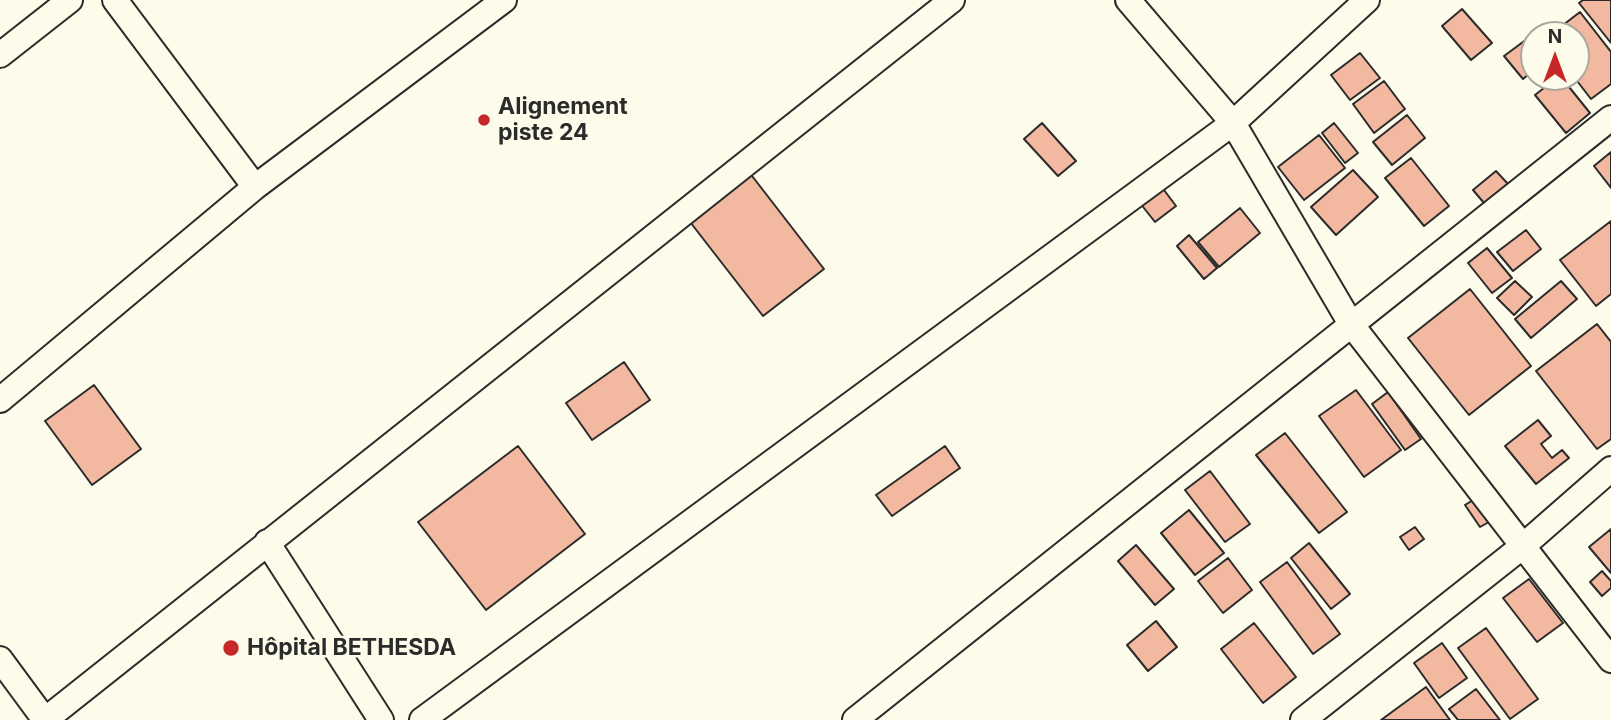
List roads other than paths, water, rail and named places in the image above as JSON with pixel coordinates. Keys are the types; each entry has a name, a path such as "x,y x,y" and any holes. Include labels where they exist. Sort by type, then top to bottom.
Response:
{"street":[{"path":"0,54 70,0"},
{"path":"115,0 255,187"},
{"path":"0,400 255,187 503,0"},
{"path":"0,659 45,720 953,0"},
{"path":"1128,0 1233,123 1351,324 1611,660"},
{"path":"422,720 1233,123 1367,0"},
{"path":"855,720 1611,118"},
{"path":"1303,720 1523,546 1611,469"},
{"path":"267,542 381,720"}],"place":[{"name":"Alignement piste 24","path":"484,120"},
{"name":"Hôpital BETHESDA","path":"231,648"}]}
